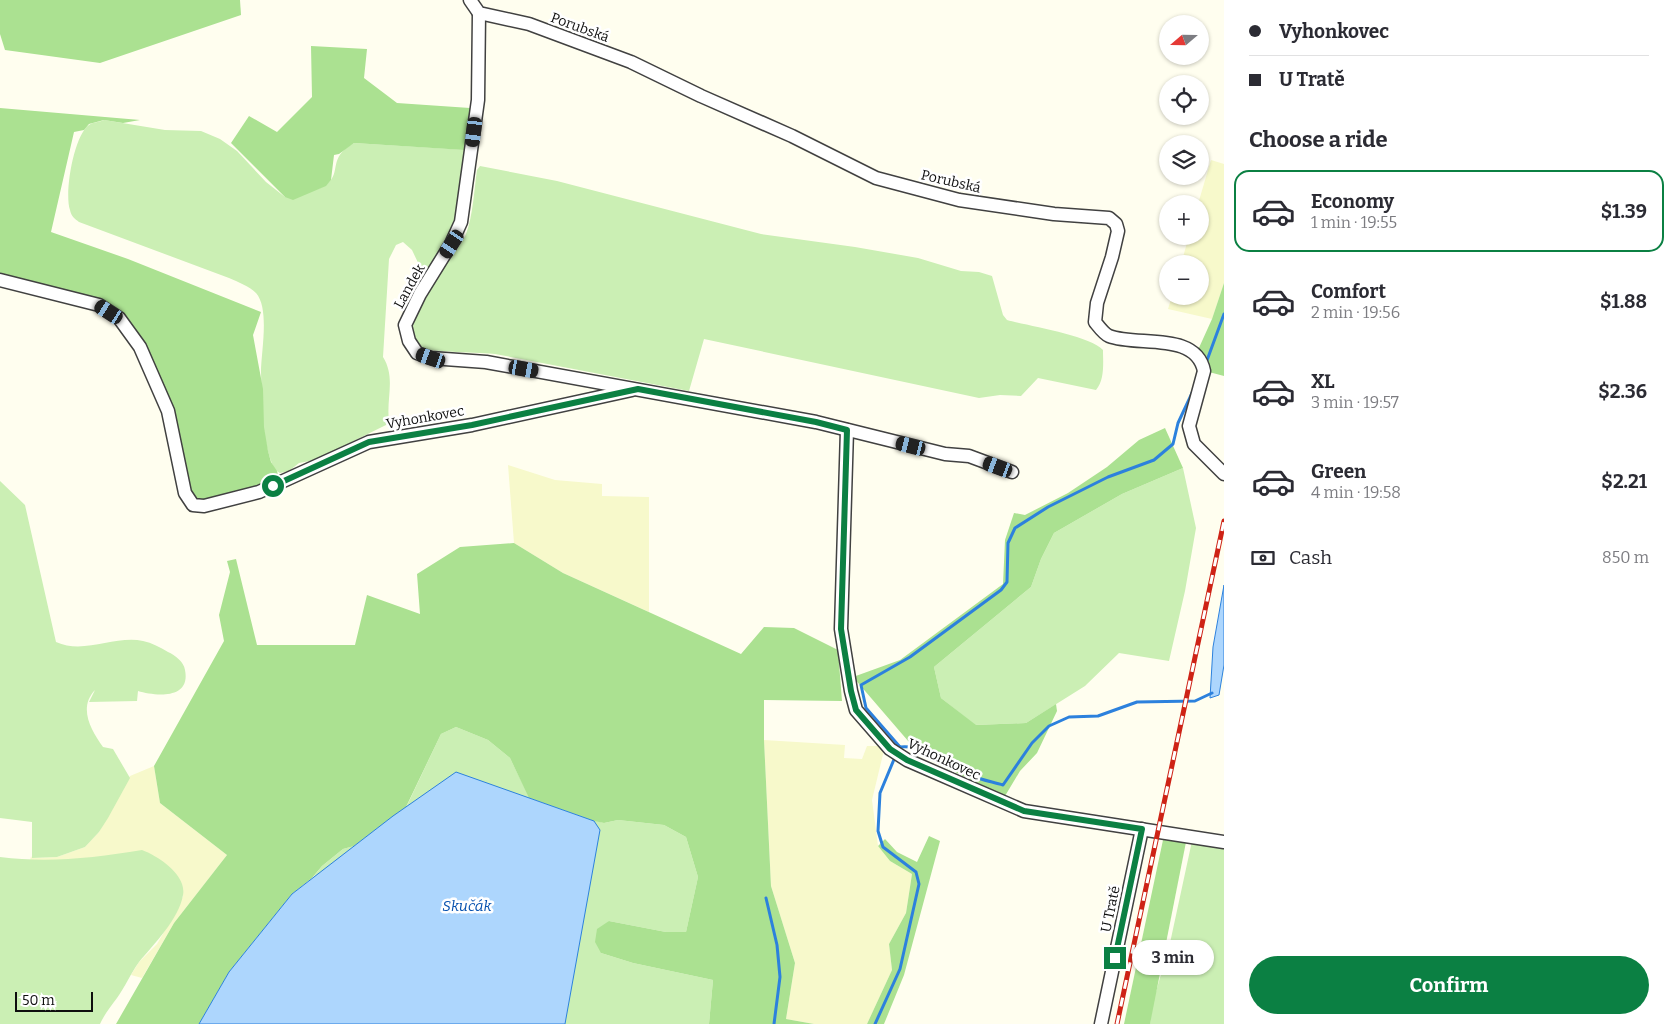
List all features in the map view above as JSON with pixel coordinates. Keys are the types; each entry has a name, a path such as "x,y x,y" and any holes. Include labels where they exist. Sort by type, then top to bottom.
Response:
{"street":[{"path":"470,0 479,13"},
{"name":"Porubská","path":"479,13 529,24 631,62 701,96 792,136 876,178 959,200 1054,214 1109,218 1116,224 1118,231 1097,303 1095,322 1107,335 1133,341 1160,341 1180,346 1194,353 1204,368 1189,426 1194,444 1224,474"},
{"name":"Landek","path":"479,13 478,100 461,222 452,244 411,310 405,325 409,342 417,353 431,358 486,362 638,389"},
{"name":"Vyhonkovec","path":"0,280 99,305 119,318 140,347 168,411 185,492 193,505 204,506 259,492 369,442 481,423 638,389 816,422 944,454 969,456 1012,472"},
{"name":"Vyhonkovec","path":"847,430 841,629 856,710 891,750 903,758 1024,811 1224,842"},
{"name":"U Tratě","path":"1101,1024 1142,829"}],"green space":[{"path":"0,0 240,0 241,15 100,63 5,50 0,34"},
{"path":"311,46 367,49 364,78 397,103 470,108 464,150 354,143 339,154 334,155 331,180 326,186 293,200 285,197 231,143 249,116 277,132 312,97"},
{"path":"0,108 140,120 123,123 104,120 89,124 84,130 74,132 51,232 128,259 261,312 253,335 263,389 264,427 268,451 279,479 243,492 195,502 190,498 142,344 118,309 0,280"},
{"path":"104,120 165,130 201,131 220,139 237,151 266,182 285,197 313,190 327,184 334,175 340,154 354,143 467,150 455,231 428,272 421,269 412,250 403,242 396,245 389,259 383,357 390,380 389,421 386,425 315,460 299,463 289,471 280,473 275,470 267,447 263,422 261,372 264,320 263,309 256,293 247,286 229,278 79,222 71,214 68,202 69,178 79,140 89,125"},
{"path":"1211,160 1224,164 1224,283 1212,319 1168,309 1169,305 1209,305 1209,255 1184,255 1186,245 1209,245 1209,195 1201,195 1204,185 1209,185"},
{"path":"480,166 557,181 761,234 918,258 961,271 979,272 992,276 1003,315 1007,320 1072,335 1103,350 1101,381 1096,390 1038,378 1021,396 1000,395 979,398 704,339 689,391 495,354 423,349 414,338 413,324 427,292 466,234 472,211 477,170"},
{"path":"1224,283 1224,376 1209,372 1198,350 1212,319"},
{"path":"1165,428 1183,468 1122,494 1054,533 1041,559 1031,587 934,667 941,698 976,725 1026,723 1056,704 1057,711 1037,753 1020,771 1005,796 921,756 853,677 900,660 1003,584 1005,540 1014,513 1025,515 1068,493 1107,467 1139,440"},
{"path":"508,465 555,480 602,484 602,496 649,497 649,612 563,573 514,543"},
{"path":"1183,468 1196,528 1185,591 1169,661 1119,653 1085,686 1026,723 975,725 941,698 934,667 1031,587 1041,559 1054,533 1122,494"},
{"path":"0,481 25,505 56,642 67,645 88,646 122,640 143,641 156,645 173,655 181,662 185,670 183,687 170,694 153,694 138,691 137,701 89,702 95,690 90,697 87,711 94,733 103,747 113,749 130,778 99,832 85,847 57,857 32,858 32,822 0,818"},
{"path":"514,543 563,573 741,654 764,627 794,628 838,650 842,701 764,700 764,740 771,886 795,963 786,1019 814,1024 709,1024 713,980 633,963 601,953 595,942 597,929 609,921 666,932 686,932 698,877 686,837 664,825 618,820 604,823 594,821 529,798 510,758 488,740 456,727 441,734 406,807 354,846 343,849 292,894 229,972 199,1024 116,1024 174,923 227,855 160,803 154,766 224,641 219,615 230,572 227,561 236,559 257,645 355,645 367,595 420,614 417,574 460,547"},
{"name":"Skučák","path":"456,727 488,740 510,758 533,805 604,823 618,820 664,825 686,837 698,877 686,932 666,932 609,921 601,953 633,963 713,980 709,1024 208,1024 322,866 343,849 361,844 402,816 441,734"},
{"path":"764,740 845,745 844,758 862,759 867,746 885,746 872,800 878,846 890,861 912,874 906,913 889,944 892,970 867,1024 814,1024 786,1019 795,963 771,886"},
{"path":"154,766 160,803 227,855 174,923 142,978 131,975 139,962 157,944 183,896 142,851 100,857 30,861 31,856 32,858 57,857 85,847 99,832 130,776"},
{"path":"929,836 940,841 904,975 884,1024 867,1024 892,970 889,944 906,913 912,874 890,861 878,846 885,839 897,852 917,862"},
{"path":"1163,840 1186,842 1150,1024 1124,1024"},
{"path":"1192,841 1224,847 1224,1024 1150,1024 1151,1009 1170,943"},
{"path":"142,850 170,867 181,880 183,895 181,904 171,922 139,962 100,1024 0,1024 0,857 53,860"}],"water":[{"path":"1224,585 1224,665 1219,695 1210,698 1213,647"},
{"name":"Skučák","path":"456,772 594,821 600,830 565,1024 199,1024 229,972 292,894 393,816"}],"waterway":[{"path":"1206,363 1224,314"},
{"path":"900,747 866,708 861,685 910,657 1001,590 1007,582 1008,543 1015,528 1048,507 1108,477 1154,460 1173,444 1178,423 1193,391"},
{"path":"899,749 900,747 922,749 972,776 1003,785 1032,743 1049,726 1069,717 1098,716 1137,702 1195,701 1212,693"},
{"path":"875,1024 900,969 919,884 916,872 883,847 878,831 880,793 895,757"},
{"path":"766,898 777,945 780,977 774,1024"}],"railway":[{"path":"1117,1024 1224,521"}],"route":[{"path":"273,486 369,442 420,432 472,425 638,389 816,422 847,430 841,629 856,710 890,749 907,760 1024,811 1142,829 1115,958"}]}
